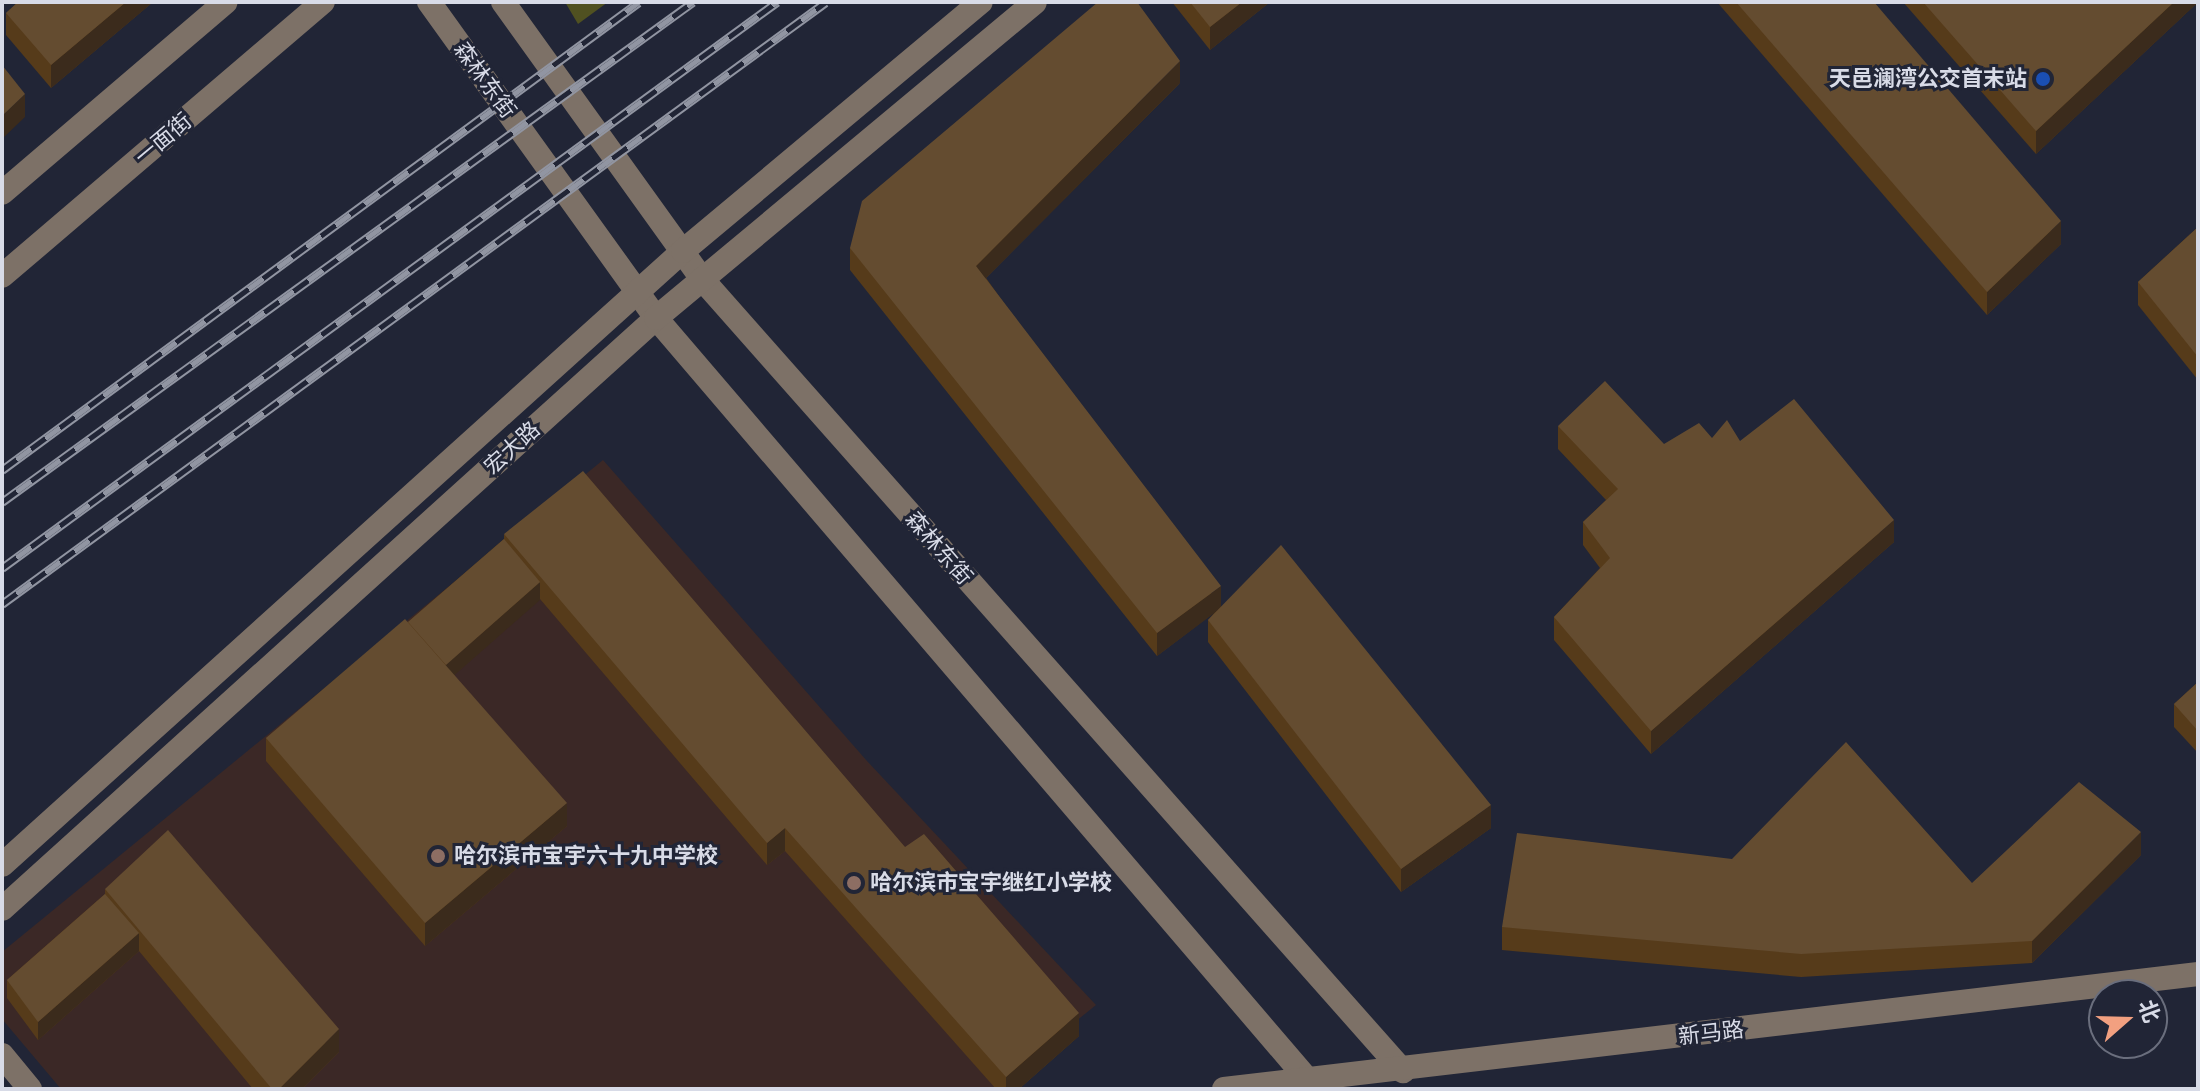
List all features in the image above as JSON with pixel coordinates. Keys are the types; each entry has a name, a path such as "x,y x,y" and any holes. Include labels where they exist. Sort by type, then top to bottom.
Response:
{"street":[{"path":"2,193 226,2"},
{"name":"一面街","path":"2,276 323,2"},
{"name":"森林东街","path":"429,2 656,318 1308,1080"},
{"name":"森林东街","path":"503,2 702,279 1403,1071"},
{"name":"宏大路","path":"2,865 637,291 981,2"},
{"name":"宏大路","path":"2,909 656,318 1035,2"},
{"name":"新马路","path":"1224,1089 1403,1071 2198,974"},
{"path":"2,1055 30,1089"}],"shaded area":[{"path":"565,2 608,2 578,24"},
{"name":"哈尔滨市宝宇六十九中学校","path":"603,460 867,761 1096,1005 992,1089 61,1089 2,1019 2,952"}],"building":[{"path":"18,2 126,2 51,65 6,13"},
{"path":"1098,2 1137,2 1180,61 976,266 1221,586 1157,633 850,248 862,201"},
{"path":"1190,2 1242,2 1210,27"},
{"path":"1736,2 1874,2 2061,221 1987,292"},
{"name":"天邑澜湾公交首末站","path":"1923,2 2174,2 2036,131"},
{"path":"2,65 25,94 2,116"},
{"path":"2198,227 2198,357 2138,282"},
{"path":"1605,381 1664,444 1699,423 1712,438 1727,420 1740,441 1794,399 1894,520 1651,731 1554,617 1610,558 1583,522 1618,489 1558,426"},
{"path":"583,471 905,847 924,834 1079,1013 1006,1077 785,828 767,843 504,534"},
{"path":"504,539 540,582 446,665 408,622"},
{"path":"1281,545 1491,805 1401,869 1208,620"},
{"path":"405,619 567,803 425,923 266,738"},
{"path":"2198,682 2198,731 2174,704"},
{"path":"1846,742 1972,883 2079,782 2141,832 2032,941 1801,954 1502,927 1517,833 1732,859"},
{"path":"168,830 339,1029 279,1089 272,1089 105,889"},
{"path":"105,894 139,933 38,1022 7,980"}],"railway":[{"path":"2,470 639,2"},
{"path":"2,502 693,2"},
{"path":"2,568 777,2"},
{"path":"2,604 826,2"}],"place":[{"name":"天邑澜湾公交首末站","path":"2043,79"},
{"name":"哈尔滨市宝宇六十九中学校","path":"438,856"},
{"name":"哈尔滨市宝宇继红小学校","path":"854,883"}]}
